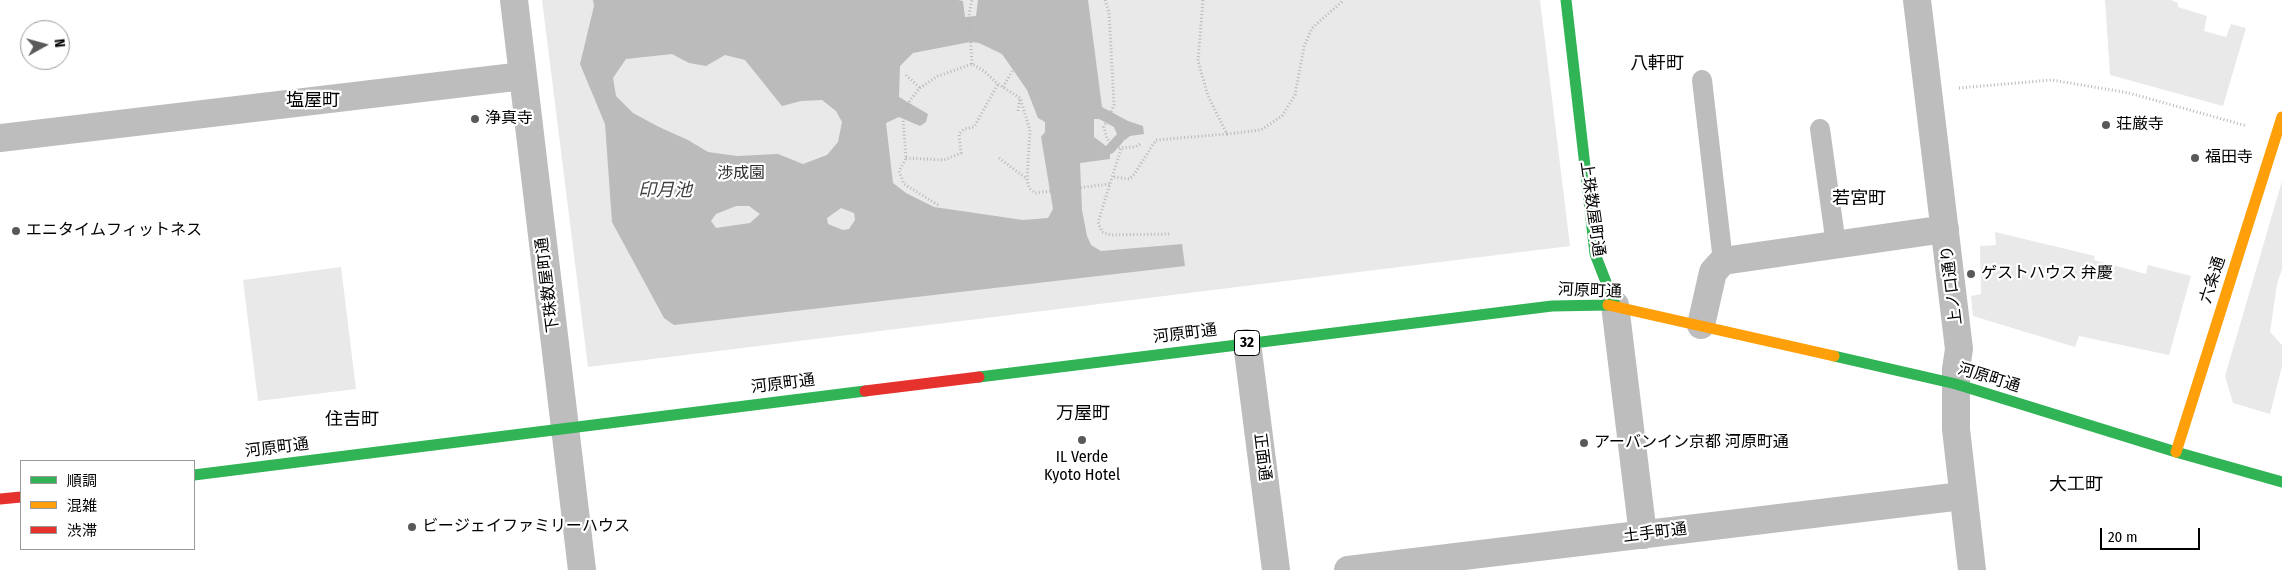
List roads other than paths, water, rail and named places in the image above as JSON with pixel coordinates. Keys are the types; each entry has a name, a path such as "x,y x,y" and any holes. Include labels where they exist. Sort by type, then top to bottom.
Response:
{"main road":[{"name":"上珠数屋町通","path":"1566,0 1595,254 1616,305"},
{"name":"六条通","path":"2176,452 2280,129"},
{"name":"河原町通","path":"195,475 565,427 1552,306 1616,305 1956,384 2176,452 2282,482"},
{"path":"0,499 20,497"}],"street":[{"name":"下珠数屋町通","path":"514,0 582,570"},
{"name":"上ノ口通り","path":"1917,0 1959,349 1956,384 1956,429 1962,496 1972,570"},
{"path":"0,138 523,76"},
{"path":"1701,325 1713,272 1723,261 1945,230"},
{"name":"上珠数屋町通","path":"1616,305 1642,535"},
{"name":"正面通","path":"1247,343 1276,570"},
{"name":"土手町通","path":"1348,570 1962,496"}],"lane":[{"path":"1702,80 1723,261"},
{"path":"1820,129 1836,245"}],"water":[{"name":"印月池","path":"593,0 958,0 963,1 965,17 976,16 978,0 1088,0 1102,107 1128,121 1143,126 1144,134 1130,136 1125,140 1119,139 1114,127 1099,119 1094,119 1094,137 1110,149 1110,159 1080,163 1082,210 1087,236 1091,245 1101,251 1182,244 1185,266 674,325 664,318 612,222 605,124 580,64 594,6","holes":["970,42 979,43 1002,54 1027,90 1038,118 1045,122 1045,132 1041,137 1053,209 1048,218 1023,220 934,207 906,193 893,183 886,123 899,117 920,126 926,122 928,114 899,97 900,66 913,53","672,54 689,63 706,66 725,55 745,60 782,106 801,101 822,100 836,111 842,122 838,142 827,155 803,164 778,154 737,156 708,152 633,113 616,96 613,78 626,59","736,206 749,206 760,214 750,223 716,228 711,221 716,214","841,208 854,213 855,220 849,229 843,230 828,224 827,218"]}],"waterway":[{"path":"1110,149 1119,139"}],"place":[{"name":"浄真寺","path":"475,119"},
{"name":"荘厳寺","path":"2106,125"},
{"name":"福田寺","path":"2195,158"},
{"name":"エニタイムフィットネス","path":"16,231"},
{"name":"ゲストハウス 弁慶","path":"1971,274"},
{"name":"IL Verde Kyoto Hotel","path":"1082,440"},
{"name":"アーバンイン京都 河原町通","path":"1584,443"},
{"name":"ビージェイファミリーハウス","path":"412,527"}],"district":[{"name":"八軒町","path":"1657,64"},
{"name":"塩屋町","path":"313,101"},
{"name":"若宮町","path":"1859,199"},
{"name":"万屋町","path":"1083,414"},
{"name":"住吉町","path":"352,420"},
{"name":"大工町","path":"2076,485"}],"park label":[{"name":"渉成園","path":"741,174"}]}
